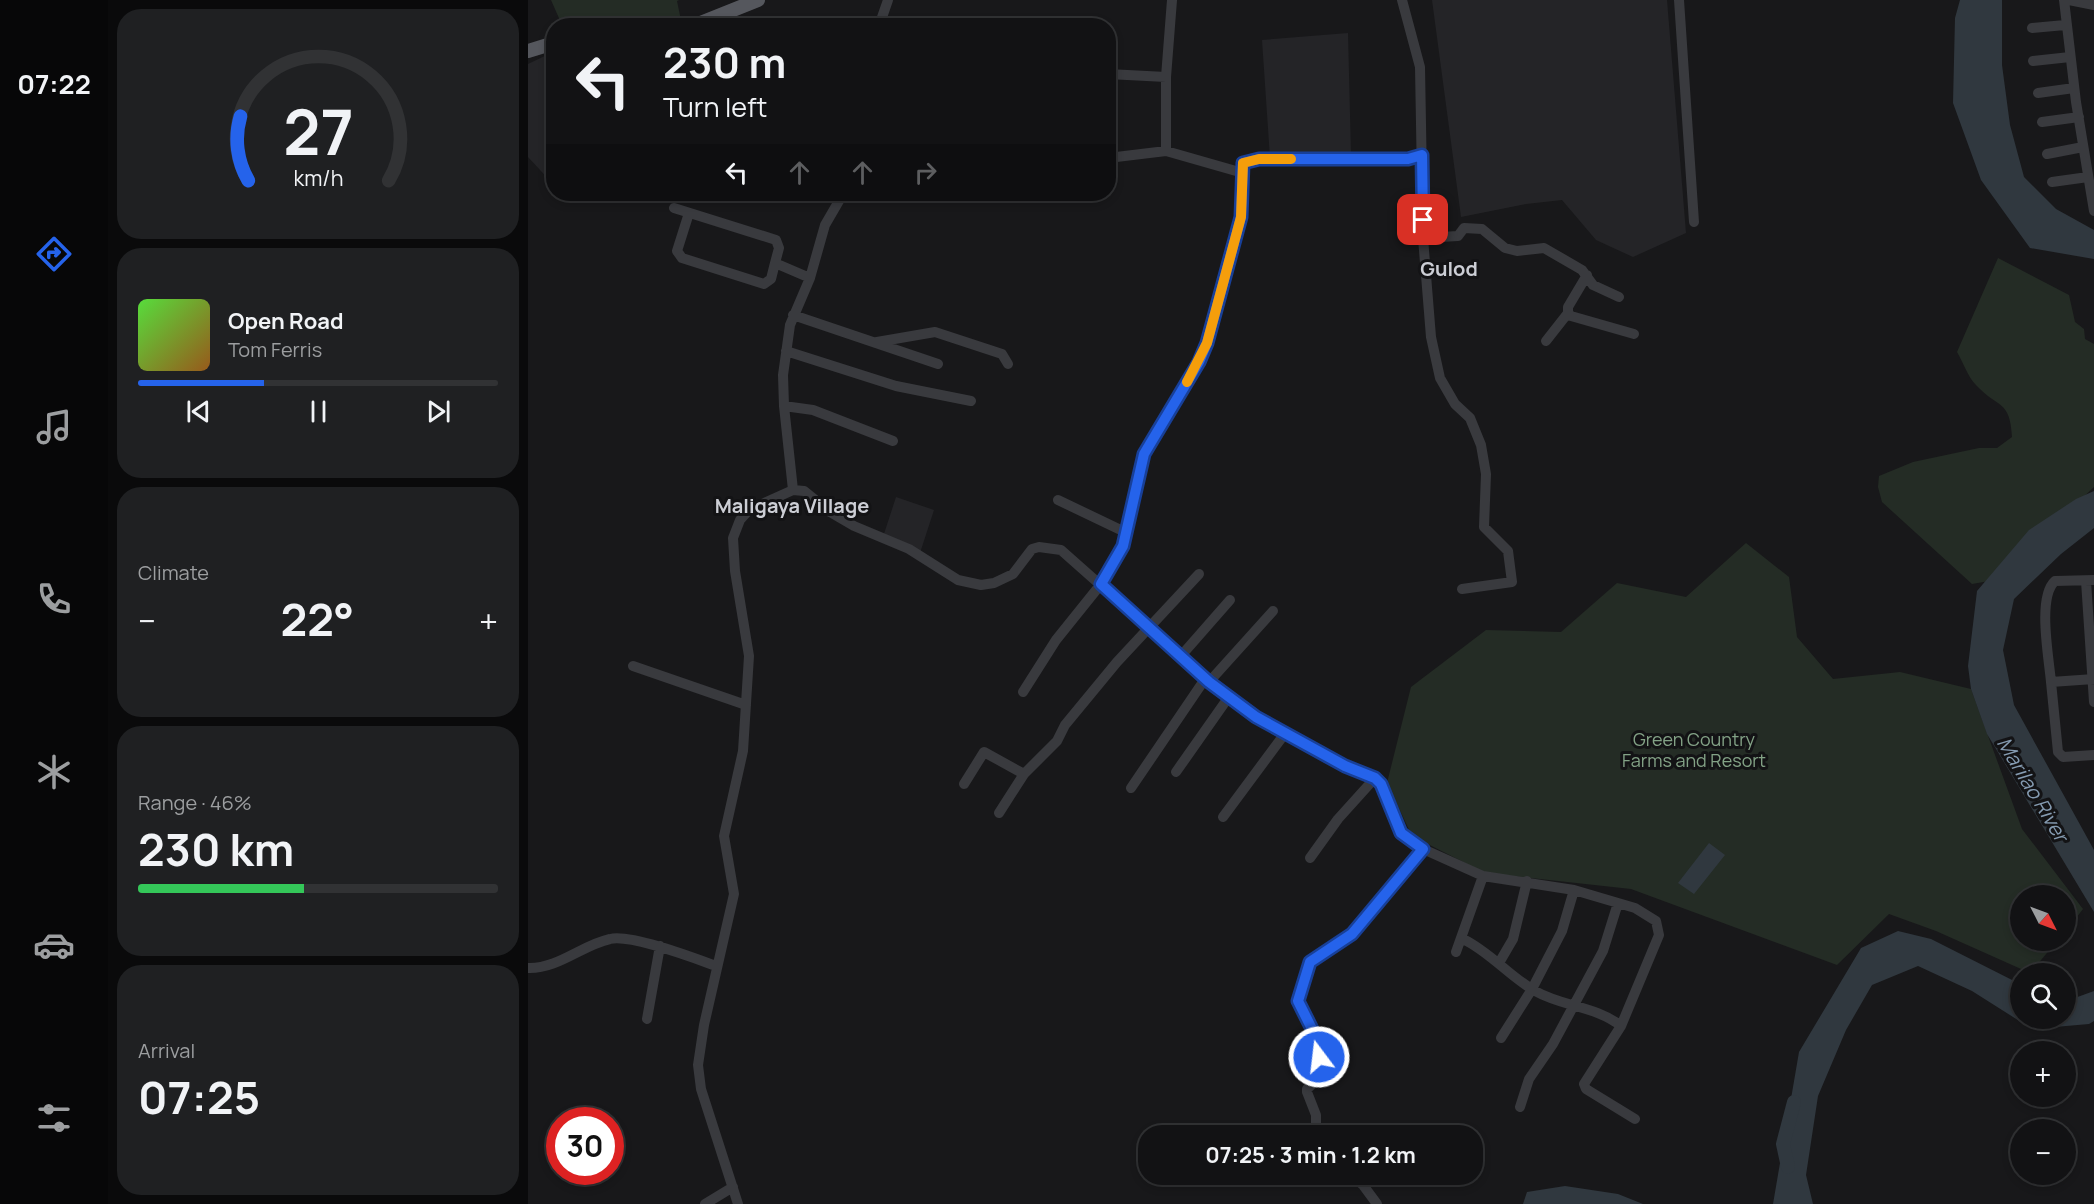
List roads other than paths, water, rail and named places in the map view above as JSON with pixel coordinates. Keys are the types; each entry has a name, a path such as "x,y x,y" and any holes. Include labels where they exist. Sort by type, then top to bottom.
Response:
{"main road":[{"path":"713,18 758,0"},
{"path":"528,51 546,46"}],"street":[{"path":"882,18 888,0"},
{"path":"1166,151 1166,77 1172,0"},
{"path":"1402,0 1420,67 1423,238 1427,311 1435,360 1440,378 1455,404 1470,418 1481,444 1486,474 1484,527 1508,551 1512,582 1462,589"},
{"path":"1679,0 1694,222"},
{"path":"2064,0 2065,25 2094,211"},
{"path":"2069,0 2094,5"},
{"path":"2032,28 2065,25"},
{"path":"2033,61 2070,57"},
{"path":"1116,74 1166,77"},
{"path":"2038,93 2074,88"},
{"path":"2042,123 2079,117"},
{"path":"2047,153 2083,147"},
{"path":"1116,157 1166,151 1243,174"},
{"path":"1023,692 1061,633 1101,584 1123,546 1144,454 1199,362 1207,343 1241,217 1243,163 1259,159 1408,159 1422,155"},
{"path":"2052,182 2088,177"},
{"path":"793,490 784,406 786,351 793,315 810,278 825,225 839,201"},
{"path":"674,208 776,240 779,248 771,279 764,284 682,258 677,251 689,213"},
{"path":"1423,238 1456,236 1464,228 1474,227 1486,231 1505,248 1517,251 1544,248 1587,275 1593,285 1619,297"},
{"path":"775,263 810,278"},
{"path":"1546,341 1568,313 1568,307 1587,275"},
{"path":"1568,313 1571,316 1634,334"},
{"path":"793,315 938,364"},
{"path":"877,342 934,332 1002,354 1008,364"},
{"path":"786,351 896,386 972,401"},
{"path":"784,406 813,411 893,441"},
{"path":"738,1204 701,1089 698,1065 716,966 732,911 734,894 724,836 743,751 749,656 735,572 734,538 740,520 749,510 793,490 804,491 836,516 872,535 909,549 958,580 981,585 994,583 1013,574 1032,549 1040,547 1061,550 1228,698 1256,717 1345,766 1375,778 1381,784 1401,833 1423,849 1483,876 1574,890 1644,912 1656,921 1659,935 1621,1026 1584,1084 1586,1089 1635,1119"},
{"path":"1058,500 1127,533"},
{"path":"999,813 1024,774 1057,741 1089,695 1199,574"},
{"path":"2094,702 2090,581 2055,581 2049,586 2045,611 2058,752 2063,757 2094,755"},
{"path":"1180,657 1230,600"},
{"path":"1131,788 1207,680 1273,611"},
{"path":"633,666 746,705"},
{"path":"2051,682 2093,679"},
{"path":"1176,772 1228,698"},
{"path":"1223,817 1286,732"},
{"path":"964,784 984,752 1024,774"},
{"path":"1310,858 1338,819 1375,778"},
{"path":"1316,1125 1316,1115 1307,1089 1320,1077 1321,1071 1312,1029 1298,1001 1310,962 1352,934 1423,849"},
{"path":"1456,952 1463,939 1483,876"},
{"path":"1499,963 1513,939 1527,881"},
{"path":"1500,1038 1532,989 1562,932 1574,890"},
{"path":"1520,1107 1529,1079 1574,1006 1603,951 1618,903"},
{"path":"528,968 546,966 610,939 660,946 716,966"},
{"path":"1463,939 1532,989 1560,1003 1603,1014 1621,1026"},
{"path":"647,1019 660,946"},
{"path":"1364,1185 1377,1204"},
{"path":"705,1204 733,1187"}],"water":[{"path":"1960,0 2002,0 2002,65 2010,125 2024,177 2056,209 2094,230 2094,259 2030,248 1981,180 1953,103 1955,18"},
{"path":"2094,491 2094,528 2061,554 2014,599 2003,650 2014,705 2094,850 2094,912 1987,734 1971,689 1968,666 1977,591 2029,530 2076,499"},
{"path":"1709,843 1725,855 1694,894 1678,883"},
{"path":"1898,931 1931,939 2010,979 2010,1015 1972,991 1918,966 1872,985 1846,1030 1818,1096 1806,1175 1813,1204 1773,1204 1799,1052 1861,948"},
{"path":"2094,991 2094,1021 2089,1024 2076,1025 2076,998"},
{"path":"1565,1186 1618,1194 1643,1204 1523,1204 1527,1192"}],"waterway":[{"name":"Marilao River","path":"1788,1167 1783,1144 1794,1102"}],"district":[{"name":"Gulod","path":"1449,268"},
{"name":"Maligaya Village","path":"792,505"}],"park label":[{"name":"Green Country Farms and Resort","path":"1694,750"}]}
